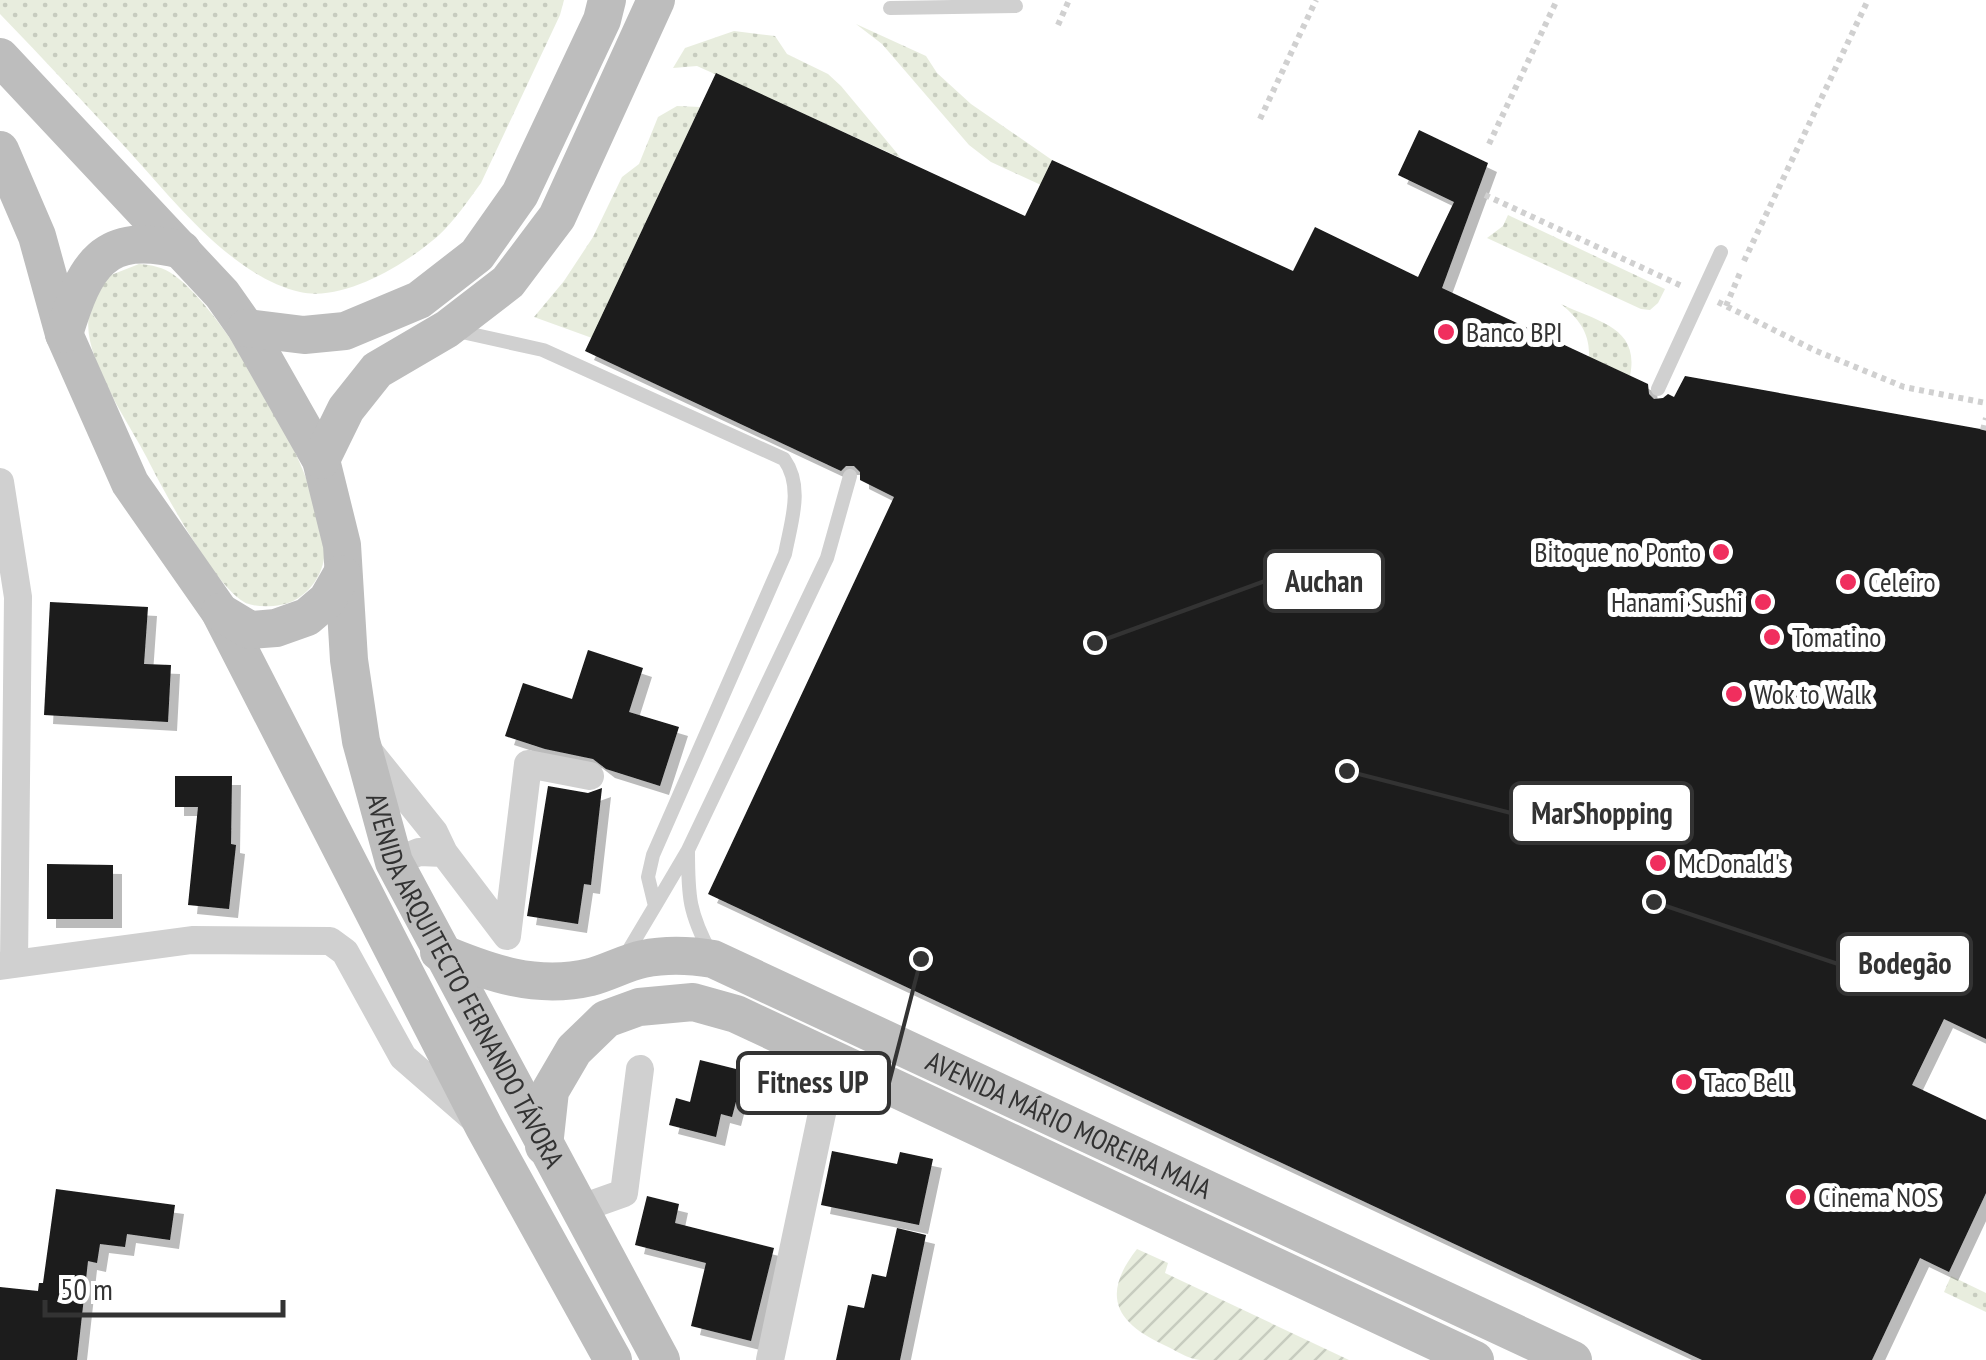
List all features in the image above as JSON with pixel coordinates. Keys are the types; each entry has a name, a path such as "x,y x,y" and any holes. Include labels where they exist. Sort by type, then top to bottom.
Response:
{"main road":[{"path":"246,328 304,335 344,331 419,300 476,255 520,194 602,20 607,0"},
{"path":"320,460 346,409 377,370 447,330 508,282 557,217 656,0"},
{"name":"AVENIDA ARQUITECTO FERNANDO TÁVORA","path":"0,57 222,294 246,328 320,460 342,545 349,660 361,742 394,862 661,1360"},
{"name":"AVENIDA ARQUITECTO FERNANDO TÁVORA","path":"0,150 37,236 64,334 130,483 220,612 484,1127 613,1360"},
{"path":"64,334 86,273 114,249 150,242 182,250"},
{"path":"220,612 250,630 276,628 307,617 327,600 342,574"},
{"name":"AVENIDA MÁRIO MOREIRA MAIA","path":"440,952 493,975 528,980 588,978 641,959 681,954 713,959 1573,1360"},
{"name":"AVENIDA MÁRIO MOREIRA MAIA","path":"544,1146 550,1091 574,1050 606,1019 639,1007 693,1002 736,1014 1475,1360"}],"street":[{"path":"0,482 18,597 7,964 192,940 330,940 345,952 403,1056 484,1127"},
{"path":"361,742 434,832 444,853 507,936 528,764 590,776"},
{"path":"394,862 419,852 444,853"},
{"path":"770,1360 833,1061"},
{"path":"579,1209 624,1193 640,1069"}],"lane":[{"path":"890,8 1016,6"},
{"path":"1658,389 1721,252"},
{"path":"447,330 543,350 784,459 794,474 795,500 785,554 653,854 648,878 655,906"},
{"path":"618,967 688,850 827,558 850,476"},
{"path":"688,850 688,900 713,959"}],"path":[{"path":"1058,24 1070,0"},
{"path":"1260,120 1316,0"},
{"path":"1488,144 1556,0"},
{"path":"1726,306 1868,0"},
{"path":"1485,195 1814,350 1904,387 1986,403"},
{"path":"1983,430 1986,418"}],"shaded area":[{"path":"0,0 564,0 481,183 455,217 425,247 392,269 355,286 317,294 300,292 250,270 204,233 0,14"},
{"path":"856,24 926,56 937,73 971,104 1052,160 1041,185 991,162 969,145 882,44"},
{"path":"734,31 775,36 787,54 828,74 901,158 697,66 673,68 685,48"},
{"path":"677,106 700,107 592,338 534,317 593,237 622,177 639,164 658,117"},
{"path":"1508,215 1665,289 1658,303 1650,310 1641,309 1487,238 1503,226"},
{"path":"139,264 170,272 196,296 247,364 294,449 322,528 324,558 314,582 295,600 277,606 256,606 244,602 218,577 190,536 107,386 91,346 90,312 106,277"},
{"path":"1561,304 1602,322 1622,336 1629,347 1630,376 1589,357 1582,327"},
{"path":"1137,1249 1168,1263 1165,1273 1349,1360 1200,1360 1164,1345 1134,1327 1119,1306 1119,1280"},
{"path":"1951,1276 1986,1293 1986,1312 1944,1292"}],"building":[{"path":"716,73 1025,216 1052,160 1293,271 1315,227 1418,277 1454,202 1398,175 1419,130 1488,163 1442,288 1648,384 1654,399 1668,394 1674,397 1685,376 1986,430 1986,1039 1944,1019 1912,1085 1986,1120 1986,1193 1949,1272 1920,1258 1872,1360 1702,1360 708,894 894,497 860,480 860,472 854,466 841,471 585,351"},
{"path":"50,602 148,607 144,664 171,665 168,722 44,715"},
{"path":"588,650 643,668 629,712 679,727 660,786 606,769 593,759 505,736 523,683 572,699"},
{"path":"175,776 232,776 231,844 236,845 229,909 188,905 198,807 175,807"},
{"path":"548,786 588,793 602,788 591,885 584,884 578,924 527,916"},
{"path":"47,864 113,865 113,919 47,919"},
{"path":"700,1060 744,1071 732,1117 721,1114 716,1137 669,1125 676,1098 690,1102"},
{"path":"832,1151 897,1164 900,1152 933,1159 919,1225 821,1205"},
{"path":"56,1189 175,1205 170,1240 127,1234 125,1247 100,1244 97,1263 88,1261 77,1360 0,1360 0,1287 38,1291 39,1283 43,1283"},
{"path":"647,1196 679,1204 675,1223 774,1248 751,1341 691,1326 706,1263 635,1245"},
{"path":"897,1228 926,1235 900,1360 836,1360 848,1305 864,1308 872,1274 886,1277"}],"place":[{"name":"Banco BPI","path":"1446,332"},
{"name":"Bitoque no Ponto","path":"1721,552"},
{"name":"Celeiro","path":"1848,582"},
{"name":"Hanami Sushi","path":"1763,602"},
{"name":"Tomatino","path":"1772,637"},
{"name":"Auchan","path":"1095,643"},
{"name":"Wok to Walk","path":"1734,694"},
{"name":"MarShopping","path":"1347,771"},
{"name":"McDonald's","path":"1658,863"},
{"name":"Bodegão","path":"1654,902"},
{"name":"Fitness UP","path":"921,959"},
{"name":"Taco Bell","path":"1684,1082"},
{"name":"Cinema NOS","path":"1798,1197"}]}
